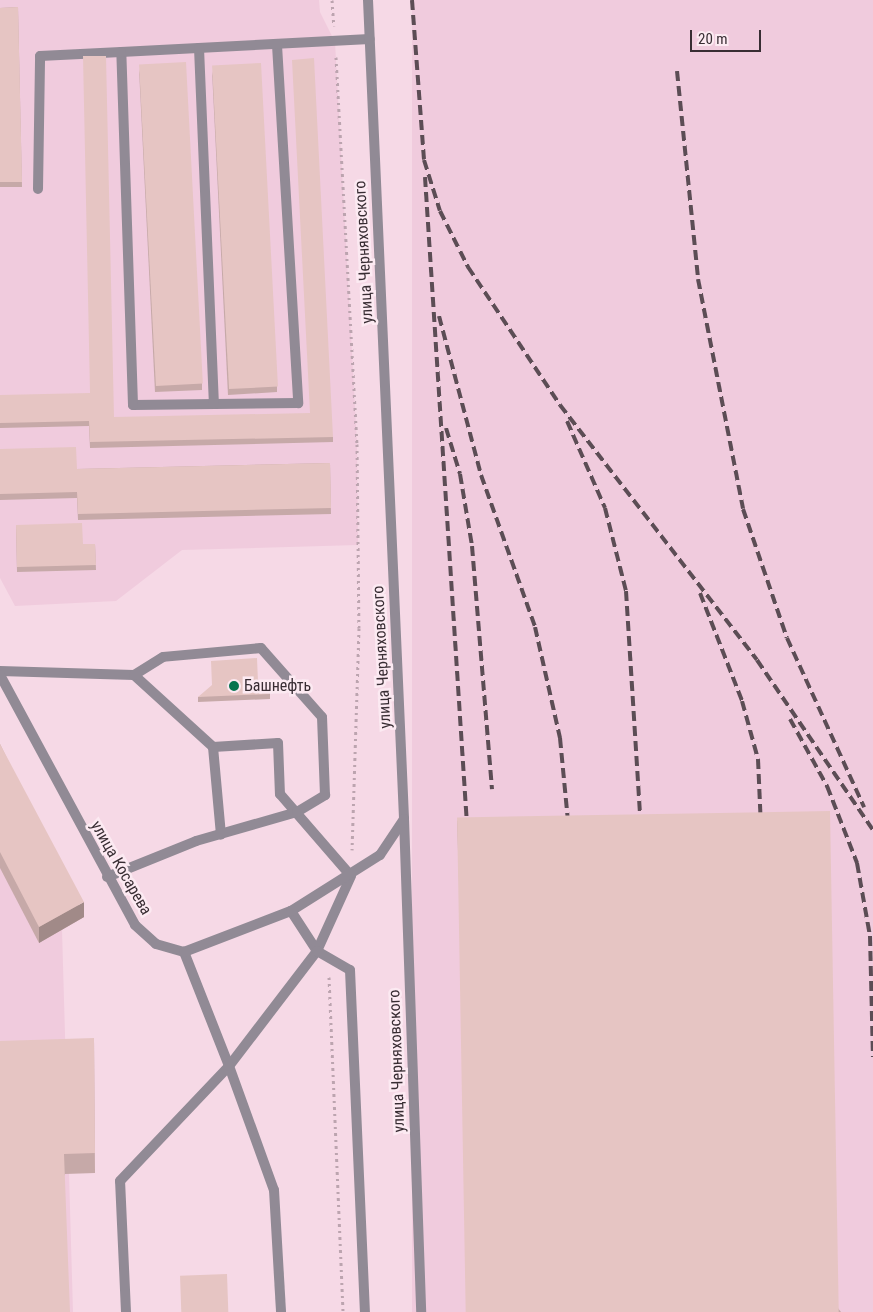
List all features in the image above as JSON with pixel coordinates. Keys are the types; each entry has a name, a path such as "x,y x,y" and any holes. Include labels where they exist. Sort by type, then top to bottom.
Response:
{"street":[{"name":"улица Черняховского","path":"368,0 404,819 421,1312"},
{"path":"38,189 40,56 370,39"},
{"path":"121,52 133,406 298,403 277,45"},
{"path":"199,48 214,404"},
{"path":"0,671 134,675 163,657 261,648 322,717 325,795 296,812 196,841 107,876"},
{"name":"улица Косарева","path":"0,675 135,925 156,944 184,952"},
{"path":"134,675 213,747 221,835"},
{"path":"213,747 278,744 280,794 351,876"},
{"path":"281,1312 274,1190 229,1066 184,952 291,912 351,876 380,855 404,819"},
{"path":"126,1312 120,1181 229,1066 317,951 351,876"},
{"path":"291,912 317,951 350,970 365,1312"}],"path":[{"path":"332,0 357,444 359,628 351,876"},
{"path":"328,971 343,1312"}],"shaded area":[{"path":"0,0 319,0 320,12 335,42 357,444 358,545 182,550 116,601 15,606 0,578"},
{"path":"412,0 873,0 873,1312 412,1312"},
{"path":"0,759 84,917 62,930 73,1312 0,1312"}],"building":[{"path":"18,7 22,182 0,182 0,8"},
{"path":"83,56 106,56 114,417 310,413 292,60 314,58 333,437 90,442 89,421 0,423 0,395 90,393"},
{"path":"186,62 203,384 156,386 139,64"},
{"path":"261,63 278,387 229,389 212,66"},
{"path":"76,447 77,469 330,463 331,508 78,514 77,492 0,494 0,449"},
{"path":"82,523 83,544 95,544 96,565 17,567 16,525"},
{"path":"257,658 258,682 270,694 198,697 212,685 211,661"},
{"path":"0,744 84,902 39,927 0,852"},
{"path":"830,811 839,1312 466,1312 457,818"},
{"path":"94,1038 95,1153 64,1154 70,1312 0,1312 0,1041"},
{"path":"227,1274 228,1312 181,1312 180,1276"}],"railway":[{"path":"412,0 424,160 440,211 468,267 560,405 757,660 873,830"},
{"path":"677,71 698,279 743,509 787,638 864,807"},
{"path":"425,177 467,824"},
{"path":"439,316 481,475 535,627 560,738 569,831"},
{"path":"567,421 605,508 626,591 641,830"},
{"path":"446,428 460,474 472,546 492,789"},
{"path":"700,593 742,701 758,759 761,828"},
{"path":"790,719 827,786 857,863 870,936 873,1057"}],"place":[{"name":"Башнефть","path":"234,686"}]}
